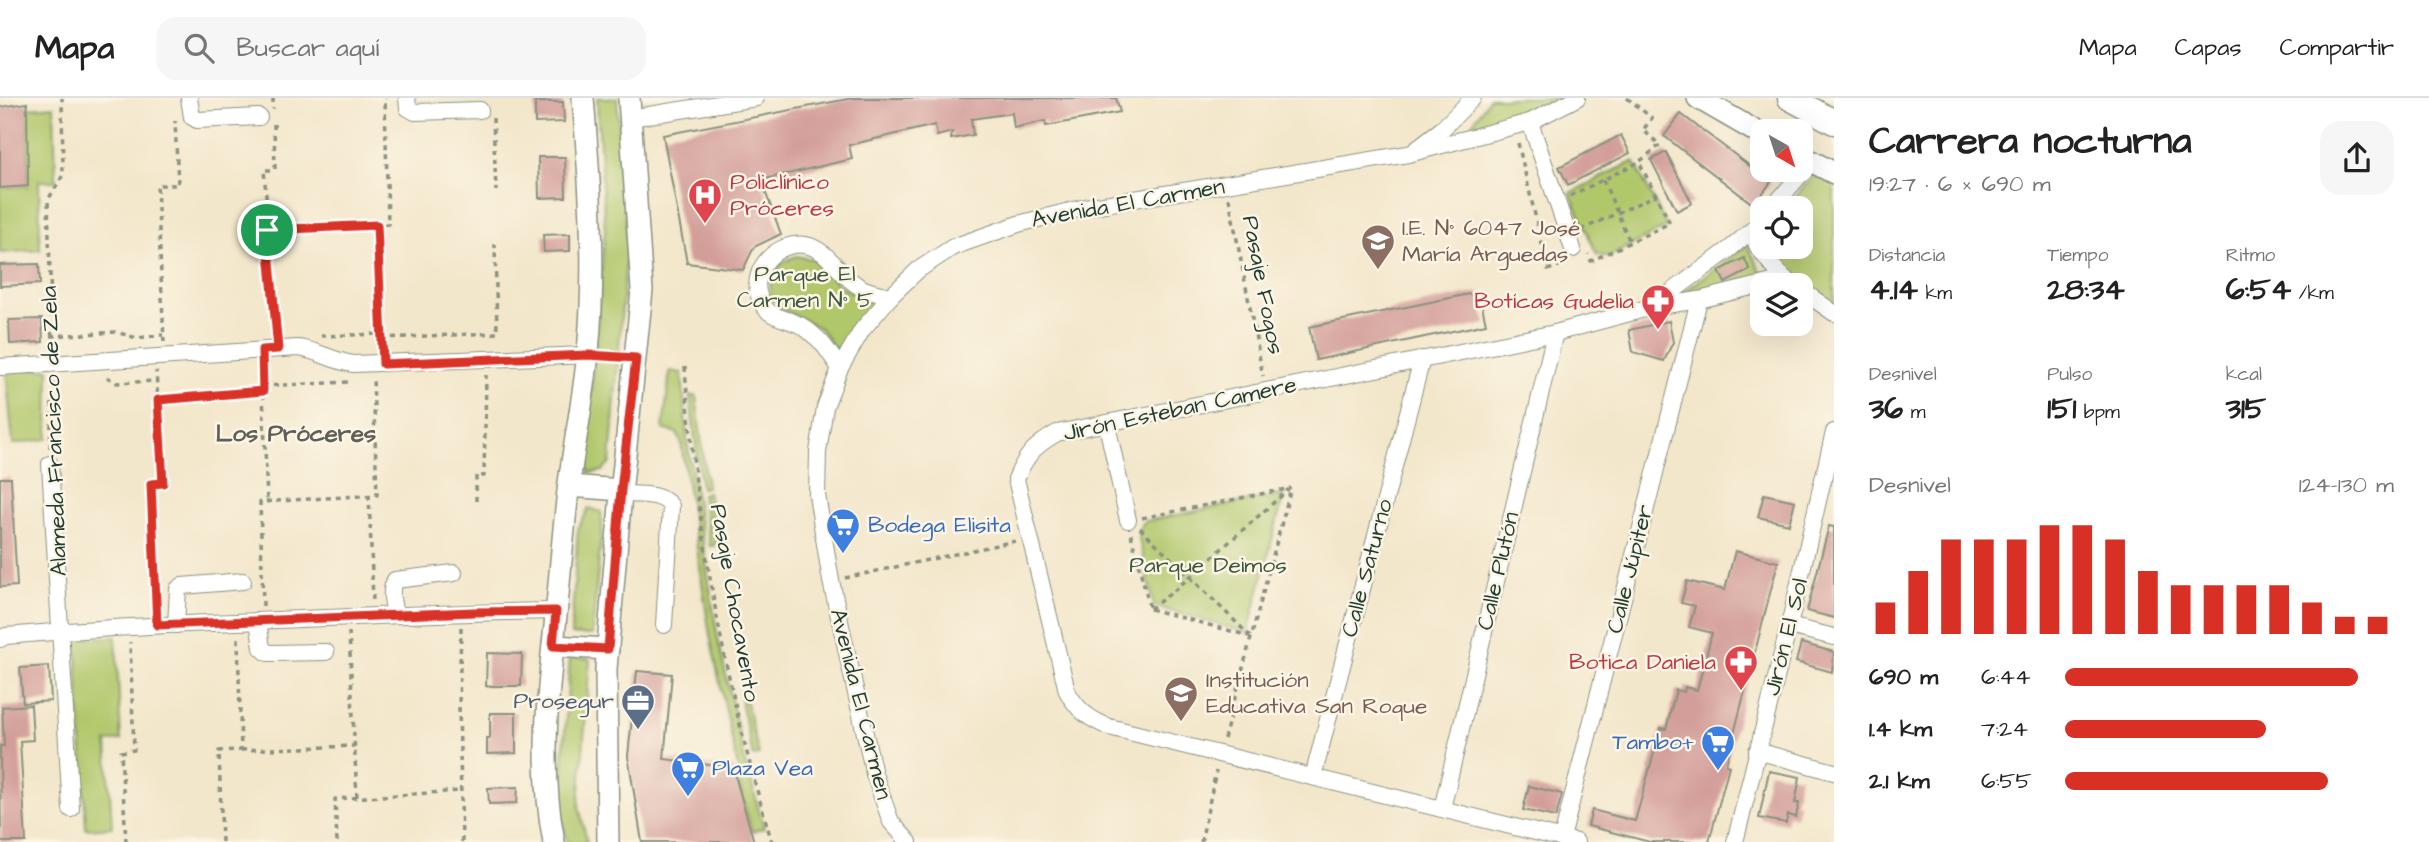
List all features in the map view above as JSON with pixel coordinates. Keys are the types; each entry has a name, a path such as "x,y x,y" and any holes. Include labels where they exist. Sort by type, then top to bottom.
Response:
{"highway":[{"path":"1790,98 1834,122"}],"main road":[{"path":"554,842 547,800 545,742 569,486 588,355 593,268 590,181 583,98"},
{"path":"1698,98 1750,128"},
{"path":"608,842 608,649 642,290 630,108"},
{"path":"1813,162 1834,173"},
{"path":"569,486 621,492"},
{"path":"553,646 608,649"}],"street":[{"path":"189,98 192,117 197,120 269,116"},
{"path":"407,98 408,108 415,113 486,111"},
{"path":"630,108 756,98"},
{"path":"1408,154 1442,130 1473,98"},
{"name":"Avenida El Carmen","path":"909,842 891,822 874,774 831,581 817,495 818,452 825,407 840,368 862,330 891,296 918,270 953,247 1018,224 1086,207 1408,154 1522,124 1577,98"},
{"path":"1522,124 1576,253"},
{"name":"Jirón Esteban Camere","path":"1652,307 1750,231"},
{"path":"840,368 819,340 800,325 772,317 759,296 758,278 765,261 781,249 804,245 822,252 842,274 861,288 891,296"},
{"path":"1766,259 1780,273"},
{"name":"Jirón Esteban Camere","path":"1569,840 1109,727 1086,716 1074,705 1067,691 1016,479 1025,458 1040,443 1057,433 1555,334 1652,307 1750,290"},
{"path":"1813,298 1834,313"},
{"name":"Calle Júpiter","path":"1569,840 1699,300"},
{"name":"Calle Plutón","path":"1442,809 1555,334"},
{"path":"0,367 53,371 160,358 311,349 335,361 378,364 588,355"},
{"name":"Calle Saturno","path":"1312,777 1422,359"},
{"path":"1107,425 1128,520"},
{"name":"Jirón El Sol","path":"1735,842 1789,626 1827,497 1834,432"},
{"name":"Alameda Francisco de Zela","path":"50,464 71,809"},
{"path":"621,492 659,497 671,506 664,625"},
{"path":"395,615 392,596 392,583 395,580 454,573"},
{"path":"176,625 178,589 182,586 243,581"},
{"path":"0,639 6,636 61,631 157,625 556,611"},
{"path":"260,621 262,648 268,653 326,652"},
{"path":"1789,626 1834,637"},
{"path":"1757,751 1834,772"}],"path":[{"name":"Alameda Francisco de Zela","path":"50,464 53,371 48,200 63,175 62,98"},
{"path":"267,502 263,388 270,350 264,170 275,170 269,116 273,98"},
{"path":"267,230 388,224 384,98"},
{"path":"1565,199 1639,162 1660,145 1643,130 1652,118 1627,98"},
{"path":"157,625 151,484 163,483 157,381 164,335 157,186 178,184 174,110"},
{"path":"486,111 496,191"},
{"path":"1522,124 1548,270 1576,253 1588,255"},
{"path":"1588,255 1591,261 1670,223 1639,162"},
{"path":"1603,180 1630,242"},
{"name":"Pasaje Fogos","path":"1228,185 1266,391"},
{"path":"1574,220 1578,231 1656,195"},
{"path":"260,621 260,502 377,495 378,364 382,336 377,225"},
{"path":"316,336 497,333 495,244"},
{"path":"1576,253 1588,255"},
{"path":"51,336 116,331 137,338 164,335"},
{"path":"476,501 476,476 484,476 486,360"},
{"name":"Pasaje Chocavento","path":"685,367 690,427 715,604 755,790 772,842"},
{"path":"53,371 66,378"},
{"path":"105,376 117,383 157,381"},
{"path":"158,400 359,381"},
{"path":"1150,609 1191,577 1291,488"},
{"path":"1251,637 1131,520 1291,488"},
{"path":"1201,842 1220,755 1291,488"},
{"path":"369,495 373,616"},
{"path":"1128,520 1150,609"},
{"path":"831,581 1031,538"},
{"path":"1150,609 1251,637"},
{"path":"462,613 462,842"},
{"path":"348,617 357,798"},
{"path":"238,622 241,750"},
{"path":"126,842 121,752 134,750 130,627"},
{"path":"222,842 219,751 354,746"},
{"path":"337,842 335,799 460,791"}],"green space":[{"path":"597,98 617,98 627,242 610,463 603,471 589,473 586,455 605,230"},
{"path":"1490,98 1562,98 1529,119 1475,131 1471,125"},
{"path":"54,106 56,181 39,181 40,250 0,253 0,188 28,186 27,108"},
{"path":"1634,161 1667,227 1608,257 1597,255 1570,193"},
{"path":"1813,175 1834,184 1834,305 1813,288 1813,273 1794,273 1777,259 1813,259 1813,196 1797,196 1808,182 1813,182"},
{"path":"1747,245 1750,259 1754,259 1762,273 1750,273 1750,278 1680,295"},
{"name":"Parque El Carmen N° 5","path":"796,256 826,265 837,284 855,294 873,299 873,305 842,347 835,349 820,328 782,309 770,296 775,270"},
{"path":"49,369 48,439 13,444 6,370"},
{"path":"670,371 682,373 687,440 717,634 747,772 739,773 710,636 681,442 677,433 663,429"},
{"path":"690,396 696,396 707,487 701,488"},
{"path":"708,492 717,545 710,546 702,494"},
{"name":"Parque Deimos","path":"1284,494 1248,633 1154,606 1138,534 1141,525 1146,521"},
{"path":"589,508 601,512 602,526 592,635 571,635 578,528"},
{"path":"116,637 121,740 107,742 112,827 86,829 76,639"},
{"path":"570,657 590,659 579,806 587,842 567,842 560,806"},
{"path":"745,697 759,755 753,756 740,698"},
{"path":"750,778 764,828 752,832 738,780"}],"building":[{"path":"853,98 1116,98 1120,112 1046,126 1045,121 1014,128 1012,113 971,119 973,135 951,139 952,132 937,136 935,125 849,145 852,159 761,180 781,234 754,247 743,270 687,263 663,135"},
{"path":"535,102 563,102 564,122 535,123"},
{"path":"27,103 28,186 0,188 0,107"},
{"path":"1681,114 1750,166 1750,182 1771,182 1761,196 1750,196 1750,202 1664,136"},
{"path":"1621,135 1630,153 1568,185 1559,167"},
{"path":"1666,152 1692,203 1677,211 1651,160"},
{"path":"538,157 565,157 566,197 539,198"},
{"path":"570,234 570,251 544,252 543,235"},
{"path":"1744,258 1750,270 1725,283 1719,271"},
{"path":"39,264 40,284 0,286 0,265"},
{"path":"1479,292 1486,324 1316,360 1309,327"},
{"path":"42,319 43,342 10,344 9,320"},
{"path":"1669,321 1673,342 1664,361 1633,352 1629,330"},
{"path":"0,478 11,478 17,586 0,587"},
{"path":"1764,494 1795,501 1789,524 1758,517"},
{"path":"1829,526 1834,527 1834,618 1807,611"},
{"path":"1735,551 1778,562 1709,842 1650,842 1588,826 1592,810 1635,821 1661,728 1666,729 1676,690 1684,692 1685,687 1697,690 1712,633 1689,627 1695,606 1681,603 1687,581 1725,590"},
{"path":"1801,643 1834,652 1832,672 1796,662"},
{"path":"487,653 522,654 521,686 486,686"},
{"path":"49,666 51,701 23,703 20,668"},
{"name":"Plaza Vea","path":"637,671 672,674 664,759 733,768 754,842 642,842 628,756"},
{"path":"31,705 33,740 20,741 26,842 1,842 0,746 4,746 2,707"},
{"path":"490,713 516,713 516,753 487,754"},
{"path":"1769,771 1800,777 1795,803 1799,803 1796,817 1788,815 1786,823 1759,818"},
{"path":"1529,786 1562,794 1556,817 1523,810"},
{"path":"518,787 517,803 489,804 488,788"}],"place":[{"name":"Policlínico Próceres","path":"705,225"},
{"name":"I.E. N° 6047 José María Arguedas","path":"1378,271"},
{"name":"Botícas Gudelia","path":"1658,331"},
{"name":"Bodega Elisita","path":"843,555"},
{"name":"Botica Daniela","path":"1741,692"},
{"name":"Institución Educativa San Roque","path":"1181,723"},
{"name":"Prosegur","path":"638,731"},
{"name":"Tambo+","path":"1718,772"},
{"name":"Plaza Vea","path":"688,798"}],"district":[{"name":"Los Próceres","path":"296,434"}],"route":[{"path":"377,225 383,364 588,355 636,358 621,490 608,649 553,646 556,611 157,625 151,484 163,483 158,400 263,391 262,350 278,349 267,230 377,225"}]}
